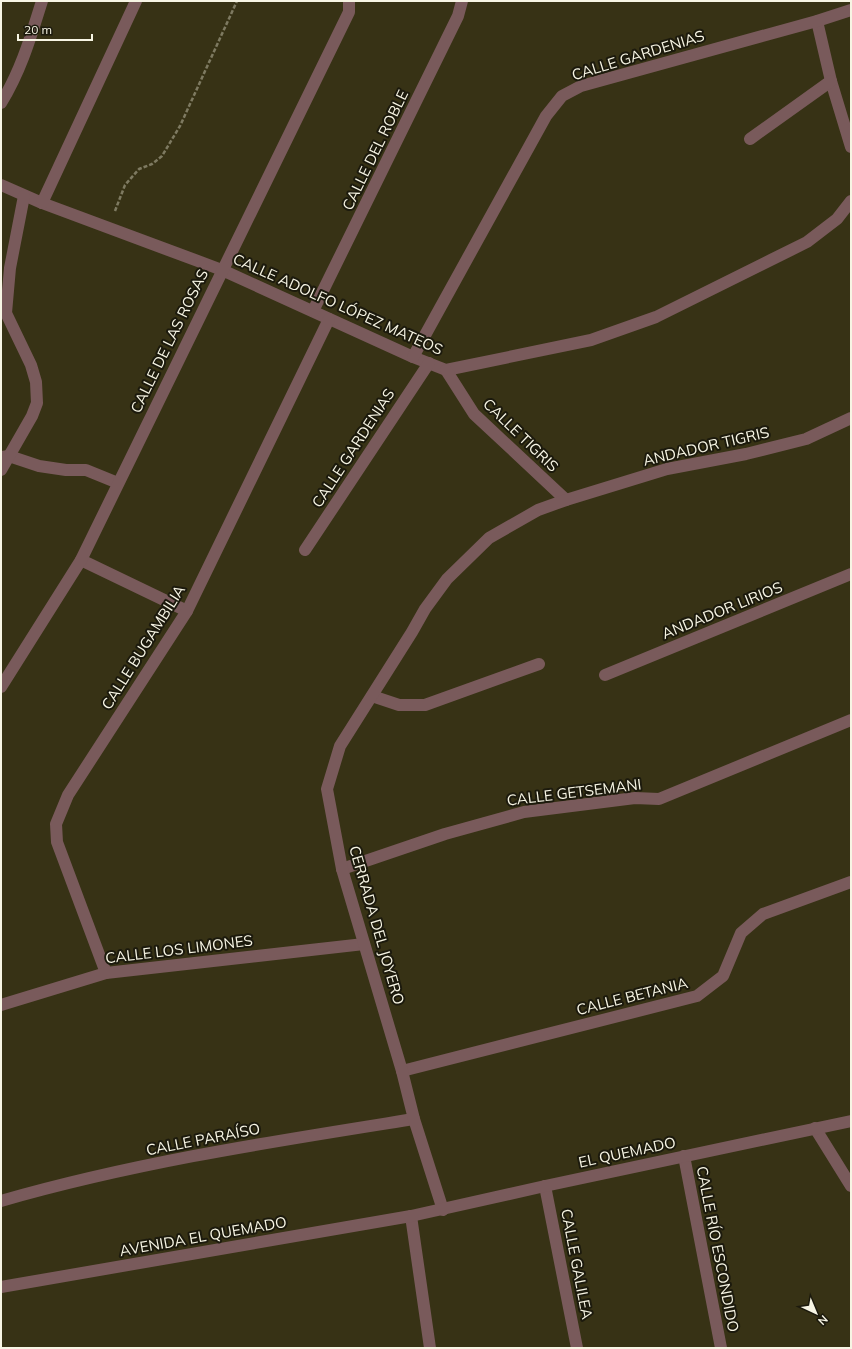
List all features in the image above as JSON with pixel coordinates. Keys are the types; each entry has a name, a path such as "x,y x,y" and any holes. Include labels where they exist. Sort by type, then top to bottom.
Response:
{"street":[{"path":"1,103 13,84 27,48 42,1"},
{"path":"42,203 136,1"},
{"name":"CALLE DE LAS ROSAS","path":"1,687 81,560 349,12 349,1"},
{"name":"CALLE DEL ROBLE","path":"313,311 458,16 462,1"},
{"name":"CALLE GARDENIAS","path":"413,357 546,116 562,96 581,86 817,21 851,10"},
{"path":"817,21 831,81 851,147"},
{"path":"750,139 831,81"},
{"name":"CALLE ADOLFO LÓPEZ MATEOS","path":"1,185 42,203 222,270 413,357 446,370 591,340 656,317 808,242 837,219 851,201"},
{"path":"1,470 5,457 32,416 37,403 36,382 31,365 6,313 10,268 24,196"},
{"name":"CALLE BUGAMBILIA","path":"106,973 57,842 56,824 68,795 187,611 329,318"},
{"name":"CALLE GARDENIAS","path":"305,550 428,363"},
{"name":"CALLE TIGRIS","path":"446,370 474,414 566,500"},
{"name":"ANDADOR TIGRIS","path":"566,500 667,470 746,454 806,439 851,418"},
{"path":"5,457 39,466 66,470 86,470 118,483"},
{"name":"CERRADA DEL JOYERO","path":"443,1210 414,1119 402,1071 342,869 327,789 340,746 425,609 447,579 489,538 538,510 566,500"},
{"path":"81,560 187,611"},
{"name":"ANDADOR LIRIOS","path":"605,675 851,574"},
{"path":"372,696 399,705 424,705 539,664"},
{"name":"CALLE GETSEMANI","path":"342,869 445,834 524,812 635,798 659,799 851,720"},
{"name":"CALLE BETANIA","path":"402,1071 698,996 723,976 741,933 763,914 851,882"},
{"name":"CALLE LOS LIMONES","path":"1,1005 106,973 364,944"},
{"name":"CALLE PARAÍSO","path":"1,1201 49,1187 240,1147 414,1119"},
{"name":"EL QUEMADO","path":"411,1216 851,1121"},
{"path":"815,1128 851,1186"},
{"name":"CALLE RÍO ESCONDIDO","path":"684,1156 721,1348"},
{"name":"CALLE GALILEA","path":"545,1186 577,1348"},
{"path":"411,1216 430,1348"},
{"name":"AVENIDA EL QUEMADO","path":"1,1286 411,1216"}],"path":[{"path":"109,228 125,185 139,169 152,164 162,156 180,126 237,1"}]}
